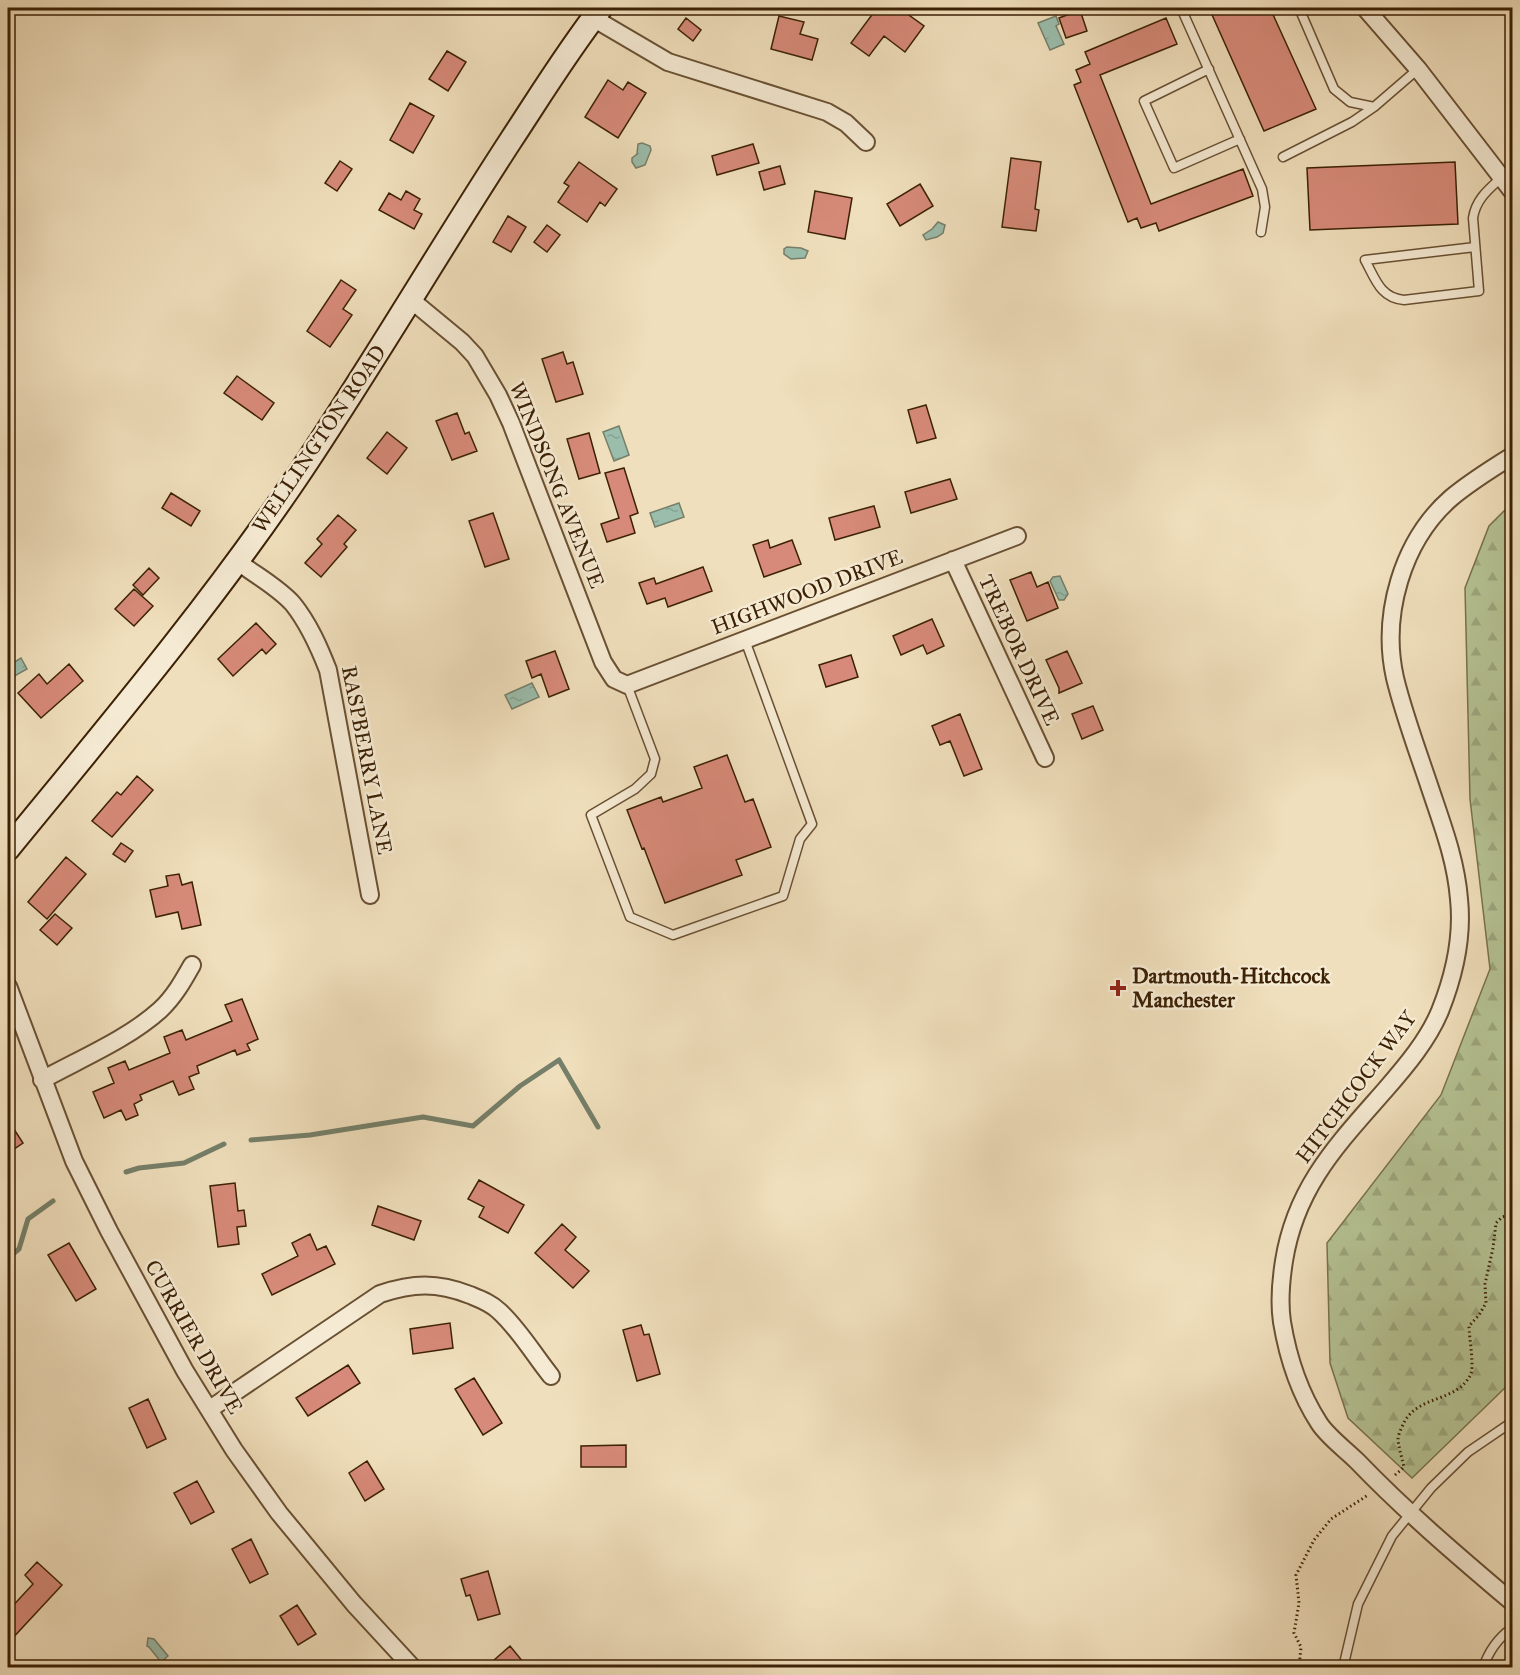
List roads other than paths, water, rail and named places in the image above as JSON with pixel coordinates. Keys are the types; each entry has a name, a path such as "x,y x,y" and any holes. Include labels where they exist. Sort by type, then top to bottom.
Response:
{"main road":[{"name":"WELLINGTON ROAD","path":"8,849 164,656 237,561 328,429 490,172 597,13"}],"street":[{"path":"1365,8 1418,69 1512,191"},
{"path":"597,13 668,62 826,112 846,123 866,142"},
{"name":"WINDSONG AVENUE","path":"410,299 462,342 475,356 498,395 511,423 603,662 621,682"},
{"name":"HITCHCOCK WAY","path":"1512,456 1479,476 1449,500 1424,529 1405,562 1394,599 1391,637 1395,676 1442,825 1455,872 1460,902 1459,941 1452,979 1438,1015 1419,1049 1318,1169 1300,1203 1288,1239 1282,1278 1281,1317 1289,1355 1302,1393 1321,1426 1409,1514 1512,1602"},
{"name":"HIGHWOOD DRIVE","path":"621,682 745,640 1017,536"},
{"name":"RASPBERRY LANE","path":"237,561 292,603 319,646 328,670 370,895"},
{"name":"TREBOR DRIVE","path":"953,561 1045,758"},
{"path":"42,1080 116,1040 160,1010 180,987 192,965"},
{"name":"CURRIER DRIVE","path":"8,986 74,1161 165,1336 234,1450 279,1514 354,1604 413,1668"},
{"path":"210,1409 380,1294 403,1286 444,1286 481,1299 498,1309 551,1377"}],"lane":[{"path":"1181,8 1259,180 1264,198 1261,232"},
{"path":"1299,8 1334,89 1350,102 1374,107"},
{"path":"1209,69 1144,101 1174,168 1240,139"},
{"path":"1283,157 1352,122 1374,107 1418,69"},
{"path":"1475,247 1365,260 1381,288 1394,299 1404,300 1479,291 1473,218 1475,207 1480,198 1502,176"},
{"path":"621,682 656,759 651,774 635,789 591,815 630,917 673,934 783,896 800,839 812,824 745,640"},
{"path":"1343,1668 1358,1604 1392,1536 1431,1488 1468,1452 1512,1422"},
{"path":"1483,1668 1486,1658 1497,1641 1512,1628"}],"water":[{"path":"1056,16 1059,24 1056,26 1064,44 1050,50 1038,23"},
{"path":"638,144 650,146 651,150 645,165 636,168 632,158 637,154"},
{"path":"938,222 945,225 943,233 926,240 923,235"},
{"path":"787,247 808,251 805,258 791,259 784,254 784,249"},
{"path":"619,426 629,455 614,461 603,432"},
{"path":"679,503 684,517 655,527 650,513"},
{"path":"1060,576 1068,594 1064,600 1059,600 1050,581 1053,577"},
{"path":"21,658 27,669 16,675 8,684 8,666"},
{"path":"532,683 539,697 512,709 505,695"},
{"path":"148,1638 154,1639 168,1656 161,1662 147,1646"}],"waterway":[{"path":"251,1140 310,1135 423,1117 473,1126 520,1086 559,1060 598,1127"},
{"path":"126,1172 139,1168 184,1163 224,1144"},
{"path":"8,1258 19,1249 28,1219 53,1201"}],"place":[{"name":"Dartmouth-Hitchcock Manchester","path":"1118,988"}]}
